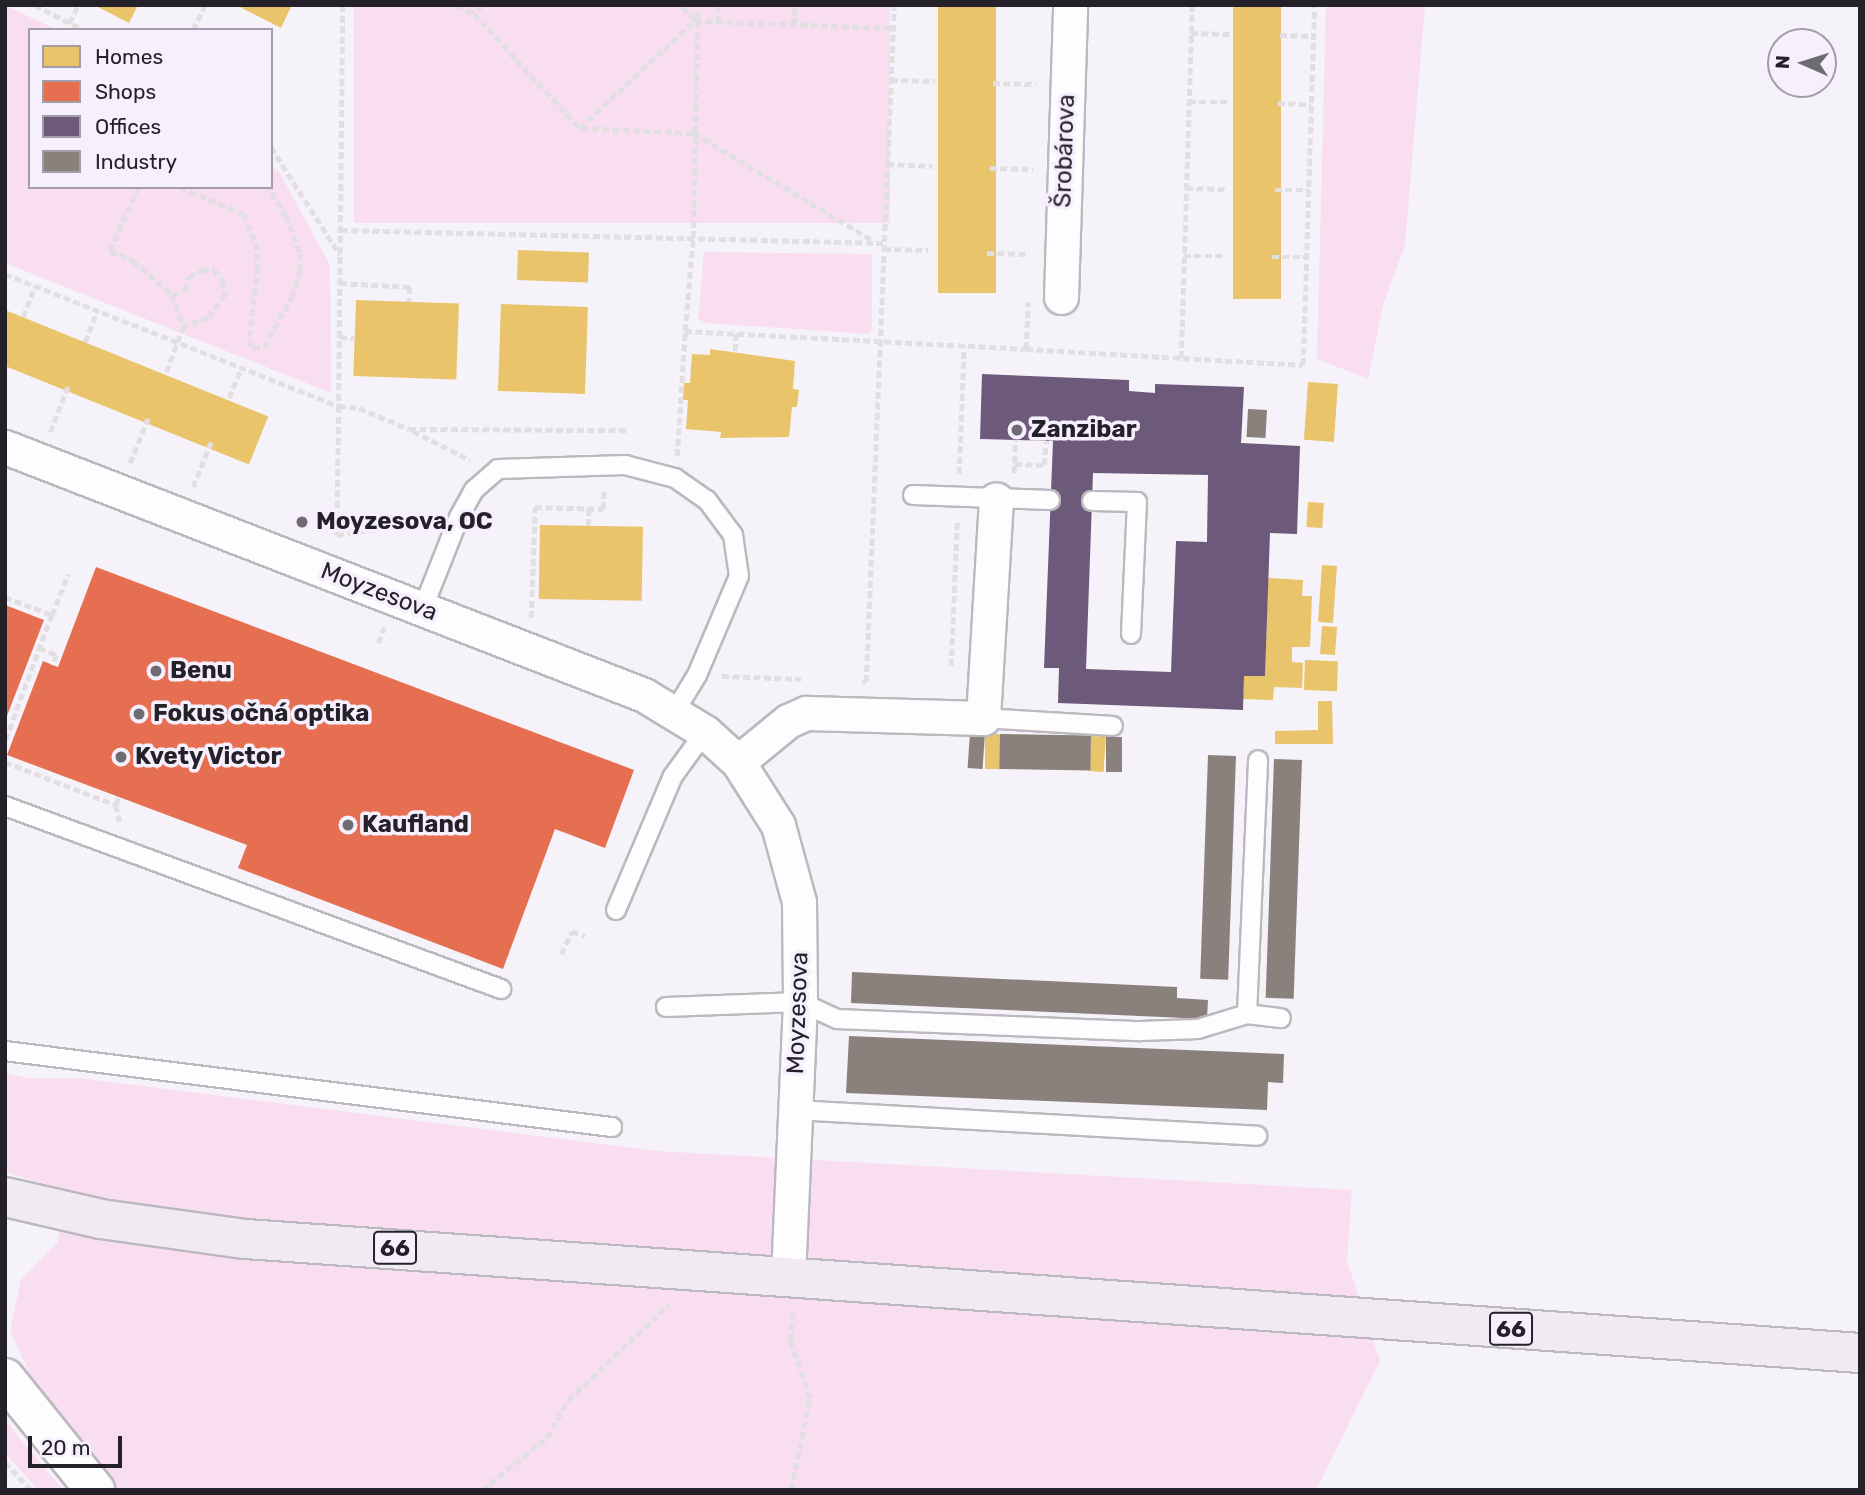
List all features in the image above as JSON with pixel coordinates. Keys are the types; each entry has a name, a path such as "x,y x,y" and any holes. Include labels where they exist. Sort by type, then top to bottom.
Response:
{"main road":[{"name":"66","path":"5,1197 88,1216 198,1234 1860,1353"}],"street":[{"name":"Šrobárova","path":"1060,297 1070,5"},
{"name":"Moyzesova","path":"5,447 423,608 675,711 705,732 738,762 778,825 796,878 801,930 800,1002 788,1278"},
{"path":"738,762 788,721 806,713 983,718 1005,499"},
{"path":"5,1378 95,1490"}],"lane":[{"path":"423,608 459,517 474,490 498,469 625,465 675,478 707,500 733,535 739,576 697,675 675,711"},
{"path":"913,495 1051,500"},
{"path":"1092,501 1137,502 1131,634"},
{"path":"983,718 1113,726"},
{"path":"616,910 673,776 705,732"},
{"path":"1247,1014 1258,760"},
{"path":"5,806 501,989"},
{"path":"666,1007 800,1002 837,1019 1141,1031 1198,1029 1247,1014 1281,1018"},
{"path":"5,1051 612,1127"},
{"path":"795,1110 1257,1136"}],"path":[{"path":"35,5 79,28"},
{"path":"69,23 78,5"},
{"path":"193,28 205,5"},
{"path":"343,5 337,535 459,517"},
{"path":"457,5 474,14 580,128 694,133 876,243 928,250"},
{"path":"474,14 483,5"},
{"path":"680,5 696,21 893,27"},
{"path":"675,478 693,239 698,5"},
{"path":"718,5 718,23"},
{"path":"794,5 794,25"},
{"path":"853,681 866,682 894,5"},
{"path":"1181,358 1192,5"},
{"path":"685,331 1303,365 1314,5"},
{"path":"580,128 696,21"},
{"path":"1191,33 1232,34"},
{"path":"1280,35 1313,36"},
{"path":"1036,96 1037,71"},
{"path":"891,80 935,81"},
{"path":"993,83 1036,84"},
{"path":"1189,102 1230,103"},
{"path":"1278,103 1311,104"},
{"path":"273,149 340,256"},
{"path":"1032,181 1033,157"},
{"path":"887,164 932,166"},
{"path":"990,168 1033,169"},
{"path":"1186,188 1227,188"},
{"path":"138,189 110,251 133,261 172,295 184,326 166,374"},
{"path":"185,189 244,214 256,243 258,267 249,341 253,348 264,347 292,297 300,271 299,252 286,217 268,189"},
{"path":"1275,190 1308,190"},
{"path":"341,230 876,243"},
{"path":"1029,268 1030,242"},
{"path":"987,253 1029,254"},
{"path":"1184,256 1224,256"},
{"path":"1272,257 1306,257"},
{"path":"172,295 185,290 189,277 202,270 214,269 223,281 225,295 208,318 184,326"},
{"path":"5,275 339,406 359,408 409,429 468,460 498,469"},
{"path":"340,283 410,287 410,302"},
{"path":"23,317 35,286"},
{"path":"1026,349 1028,295"},
{"path":"85,342 97,311"},
{"path":"735,351 736,334"},
{"path":"340,337 354,338"},
{"path":"229,398 242,368"},
{"path":"47,439 68,386"},
{"path":"127,470 148,418"},
{"path":"409,429 627,430"},
{"path":"1005,499 1015,464 1016,440"},
{"path":"1015,464 1044,465 1046,441"},
{"path":"190,494 211,442"},
{"path":"531,626 535,507 603,509 605,466"},
{"path":"588,526 589,508"},
{"path":"533,564 539,564"},
{"path":"5,741 68,574"},
{"path":"5,597 52,615"},
{"path":"39,648 57,655 53,665"},
{"path":"697,675 814,680"},
{"path":"5,762 116,805"},
{"path":"119,796 116,805 121,829"},
{"path":"561,954 572,931 585,936"},
{"path":"482,1490 547,1438 568,1400 703,1272"},
{"path":"788,1278 794,1310 790,1341 810,1398 791,1490"},
{"path":"5,1462 31,1490"}],"shaded area":[{"path":"5,5 53,28 28,28 28,189 273,189 273,168 280,173 330,265 331,393 5,263"},
{"path":"354,5 890,5 890,223 354,223"},
{"path":"1326,5 1425,5 1405,245 1384,302 1368,379 1317,359"},
{"path":"704,252 872,254 872,330 868,334 706,323 698,319"},
{"path":"5,1073 26,1078 79,1078 657,1151 1352,1190 1347,1261 1380,1361 1316,1490 111,1490 44,1403 10,1331 21,1280 58,1242 65,1190 5,1172"},
{"path":"5,1419 63,1490 38,1490 5,1453"}],"building: Homes":[{"path":"94,5 138,5 129,23"},
{"path":"236,5 292,5 281,28"},
{"path":"938,5 996,5 996,293 938,293"},
{"path":"1233,5 1281,5 1281,299 1233,299"},
{"path":"518,250 589,252 588,282 517,280"},
{"path":"356,300 459,304 456,380 353,376"},
{"path":"501,304 588,307 585,394 498,391"},
{"path":"5,310 268,416 249,465 5,366"},
{"path":"710,349 795,361 793,389 799,390 797,407 792,407 789,437 720,438 721,432 686,429 688,400 683,400 683,395 684,383 690,383 692,354 710,355"},
{"path":"1308,382 1338,384 1334,442 1304,440"},
{"path":"1308,502 1324,503 1322,528 1306,527"},
{"path":"540,525 643,527 642,601 539,599"},
{"path":"1322,565 1337,566 1333,623 1318,622"},
{"path":"1268,578 1303,580 1302,596 1312,596 1310,647 1292,647 1292,662 1303,663 1302,688 1274,687 1273,700 1243,699 1244,676 1265,676"},
{"path":"1322,626 1337,627 1335,655 1320,654"},
{"path":"1305,660 1338,661 1337,691 1304,690"},
{"path":"1318,701 1332,701 1333,744 1275,744 1275,731 1318,730"},
{"path":"985,734 1000,734 1000,769 985,769"},
{"path":"1091,736 1106,737 1104,772 1089,771"}],"building: Shops":[{"path":"96,567 634,770 605,848 555,829 503,969 238,868 247,845 7,755 43,661 58,667"},
{"path":"5,605 44,620 5,721"}],"building: Offices":[{"path":"982,374 1129,380 1129,391 1155,393 1155,384 1244,387 1241,443 1300,446 1297,534 1270,533 1265,676 1244,676 1243,710 1058,703 1059,668 1044,668 1053,441 980,439","holes":["1093,473 1208,475 1207,542 1176,541 1171,672 1086,669"]}],"building: Industry":[{"path":"1248,409 1267,410 1266,438 1247,437"},
{"path":"970,733 985,734 983,769 968,768"},
{"path":"1000,734 1091,736 1090,771 999,769"},
{"path":"1106,737 1122,737 1122,772 1106,772"},
{"path":"1208,755 1236,756 1228,980 1200,979"},
{"path":"1274,759 1302,760 1294,999 1266,998"},
{"path":"852,972 1177,987 1177,998 1208,1000 1207,1019 851,1003"},
{"path":"849,1036 1284,1054 1283,1083 1268,1082 1267,1110 846,1093"}],"place":[{"name":"Zanzibar","path":"1017,430"},
{"name":"Moyzesova, OC","path":"302,522"},
{"name":"Benu","path":"156,671"},
{"name":"Fokus očná optika","path":"139,714"},
{"name":"Kvety Victor","path":"121,757"},
{"name":"Kaufland","path":"348,825"}]}
